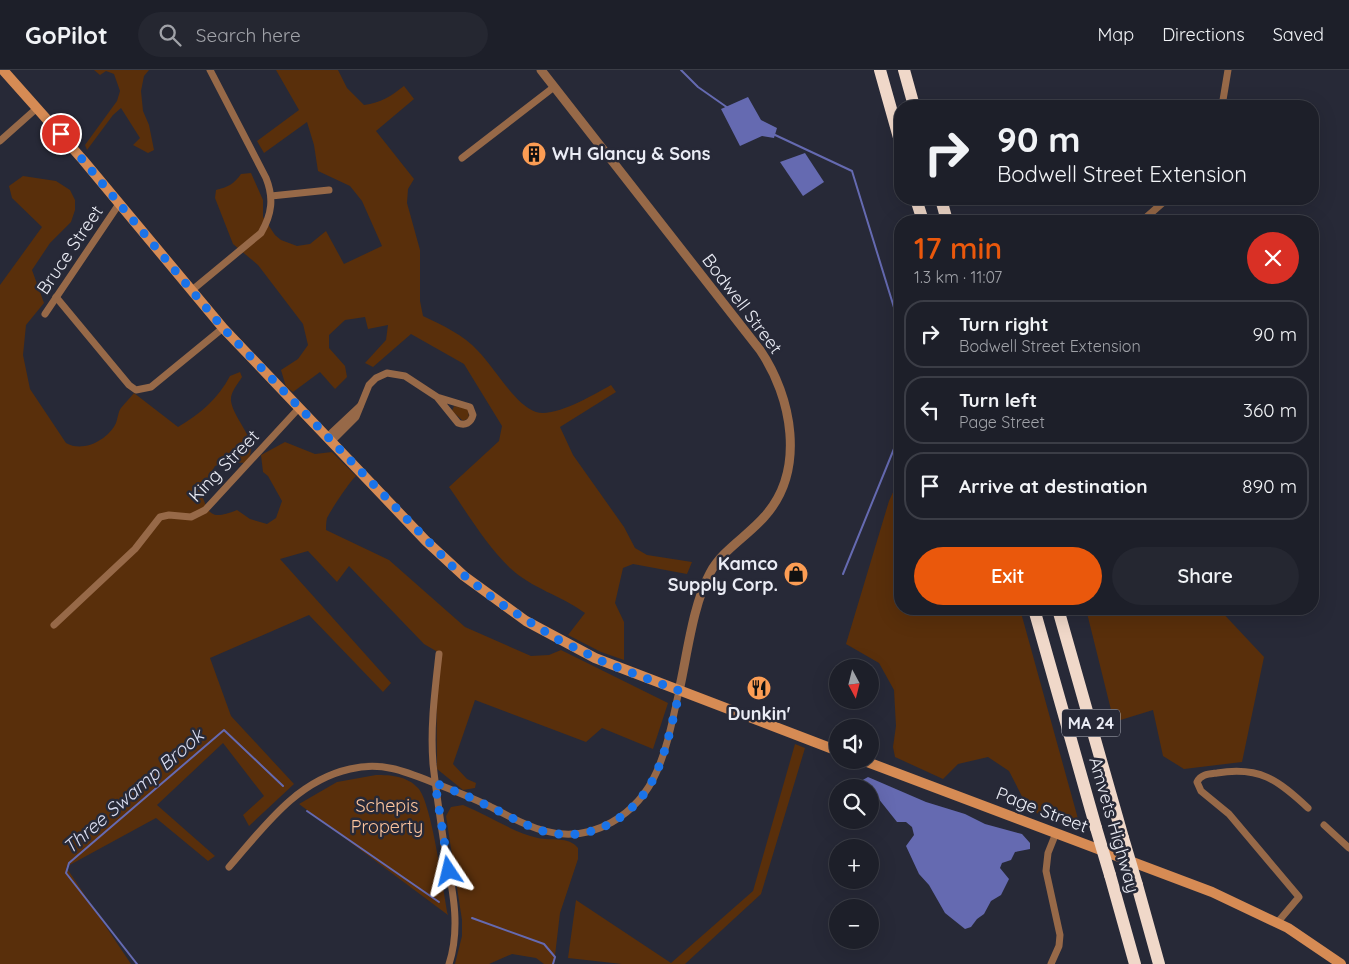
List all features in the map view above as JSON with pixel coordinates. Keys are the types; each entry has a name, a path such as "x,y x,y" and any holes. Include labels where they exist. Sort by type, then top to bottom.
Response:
{"highway":[{"path":"880,70 894,120"},
{"path":"904,70 912,100"},
{"name":"Amvets Highway","path":"1036,615 1135,964"},
{"name":"Amvets Highway","path":"1060,615 1159,964"}],"main road":[{"path":"3,70 223,328 440,554 498,602 542,631 582,652 829,748"},
{"name":"Page Street","path":"879,766 1205,889 1298,934 1341,964"}],"street":[{"path":"191,292 261,233 270,215 271,196 266,178 210,70"},
{"name":"Bodwell Street","path":"541,70 764,356 776,383 789,427 791,456 782,490 767,515 725,554 710,572 703,589 680,691"},
{"path":"1223,100 1228,70"},
{"path":"462,158 554,87"},
{"path":"0,141 37,108"},
{"path":"271,196 328,190"},
{"name":"Bruce Street","path":"45,314 119,204"},
{"path":"1149,215 1160,205"},
{"path":"56,297 129,385 136,390 151,387 223,328"},
{"path":"329,439 355,419 369,385 376,378 387,373 405,376 436,397 460,424 471,421 472,409 436,397"},
{"path":"449,413 450,406 458,403"},
{"name":"King Street","path":"54,625 135,550 160,518 169,515 191,517 206,510 300,408"},
{"path":"439,654 433,719 435,783 456,922 455,942 449,964"},
{"path":"229,867 294,796 310,784 358,767 384,766 400,768 544,831 574,835 598,829 613,822 630,810 651,782 662,755 680,691"},
{"path":"1277,923 1299,897 1229,814 1197,786 1199,779 1206,775 1224,772 1253,773 1273,778 1308,808"},
{"path":"1324,825 1349,848"},
{"path":"1051,964 1059,946 1060,935 1046,871 1048,854 1056,833"}],"green space":[{"path":"94,70 149,70 144,76 141,91 143,111 149,125 154,150 148,153 133,145 140,138 121,108 113,115 87,150 85,145 117,101 120,91 114,74 106,71 100,75"},
{"path":"276,70 338,70 347,88 364,105 376,103 404,86 414,99 376,131 414,179 408,189 407,203 420,250 420,301 423,316 452,331 472,345 520,402 536,412 553,412 585,399 611,385 616,392 560,427 573,455 624,527 635,548 647,555 692,562 687,574 633,564 623,568 615,603 624,622 624,660 601,652 568,635 585,613 527,581 510,568 485,539 449,487 499,441 502,426 464,364 411,334 373,367 365,363 386,340 388,325 368,329 365,317 345,320 329,335 329,348 345,366 347,377 335,389 320,372 293,392 286,387 281,370 298,359 308,345 303,324 258,265 233,244 215,198 216,190 230,185 241,174 251,173 263,200 263,217 275,235 281,240 297,246 310,244 326,231 344,264 382,246 362,201 350,186 318,171 314,145 307,122 264,153 257,141 299,110"},
{"path":"23,176 56,181 70,190 75,200 75,210 71,222 50,243 32,270 44,303 26,325 23,355 30,389 66,443 73,446 87,446 107,435 116,423 120,410 134,393 178,427 208,405 220,392 230,376 240,372 242,377 233,391 231,401 233,409 249,439 250,455 246,463 226,462 215,466 201,491 206,506 212,514 222,515 237,510 250,519 267,524 276,518 282,501 268,476 263,472 261,455 285,442 315,454 332,452 356,476 329,514 326,530 389,560 465,627 531,656 549,655 561,650 668,703 653,749 602,728 586,742 475,700 453,764 467,779 476,783 475,788 463,790 437,769 436,651 424,644 349,566 337,582 308,551 280,559 391,683 383,692 309,615 210,658 231,716 294,784 249,826 243,815 264,796 223,743 157,805 215,856 208,861 156,818 66,867 131,964 0,964 0,285 42,227 12,198 9,186"},
{"path":"454,406 468,409 469,418 463,421 452,411"},
{"path":"894,490 894,615 1022,615 1080,826 1042,816 1028,808 1009,771 988,757 958,764 943,779 895,757 893,747 896,726 894,690 879,663 879,659 872,659 846,644 889,501"},
{"path":"1087,615 1225,615 1264,657 1242,762 1184,769 1163,756 1153,710 1114,722"},
{"path":"795,744 805,748 761,894 685,964 622,964 568,958 576,900 671,963 753,891"},
{"name":"Schepis Property","path":"376,775 393,776 409,781 418,788 423,797 432,828 448,915 299,804 337,782"},
{"name":"Schepis Property","path":"463,805 519,832 538,838 565,840 578,848 578,859 560,913 554,964 544,964 536,958 512,954 489,964 455,964 462,936 462,920 446,816 451,807"}],"water":[{"path":"748,97 761,120 777,128 774,138 762,136 740,146 721,109"},
{"path":"805,153 824,182 803,196 780,162"},
{"path":"879,782 926,802 965,814 985,824 1022,834 1030,843 1030,849 1015,852 1011,860 1002,863 1000,868 1009,879 1001,895 991,901 984,914 971,927 965,929 945,913 929,885 919,874 906,846 914,835 912,827 906,822 897,822 879,799"}],"waterway":[{"path":"681,70 698,87 728,108"},
{"path":"773,134 852,171 894,308"},
{"path":"843,574 894,449"},
{"name":"Three Swamp Brook","path":"137,964 66,873 69,863 224,730 283,786"},
{"name":"Three Swamp Brook","path":"307,811 439,902"},
{"name":"Three Swamp Brook","path":"472,918 544,944 555,957 553,964"}],"place":[{"name":"WH Glancy & Sons","path":"534,154"},
{"name":"Kamco Supply Corp.","path":"796,574"},
{"name":"Dunkin'","path":"759,688"}],"route":[{"path":"61,134 223,328 452,566 498,602 557,639 606,663 680,691 661,761 654,778 638,802 630,810 603,828 574,835 555,834 544,831 473,798 435,783 449,871"}]}
